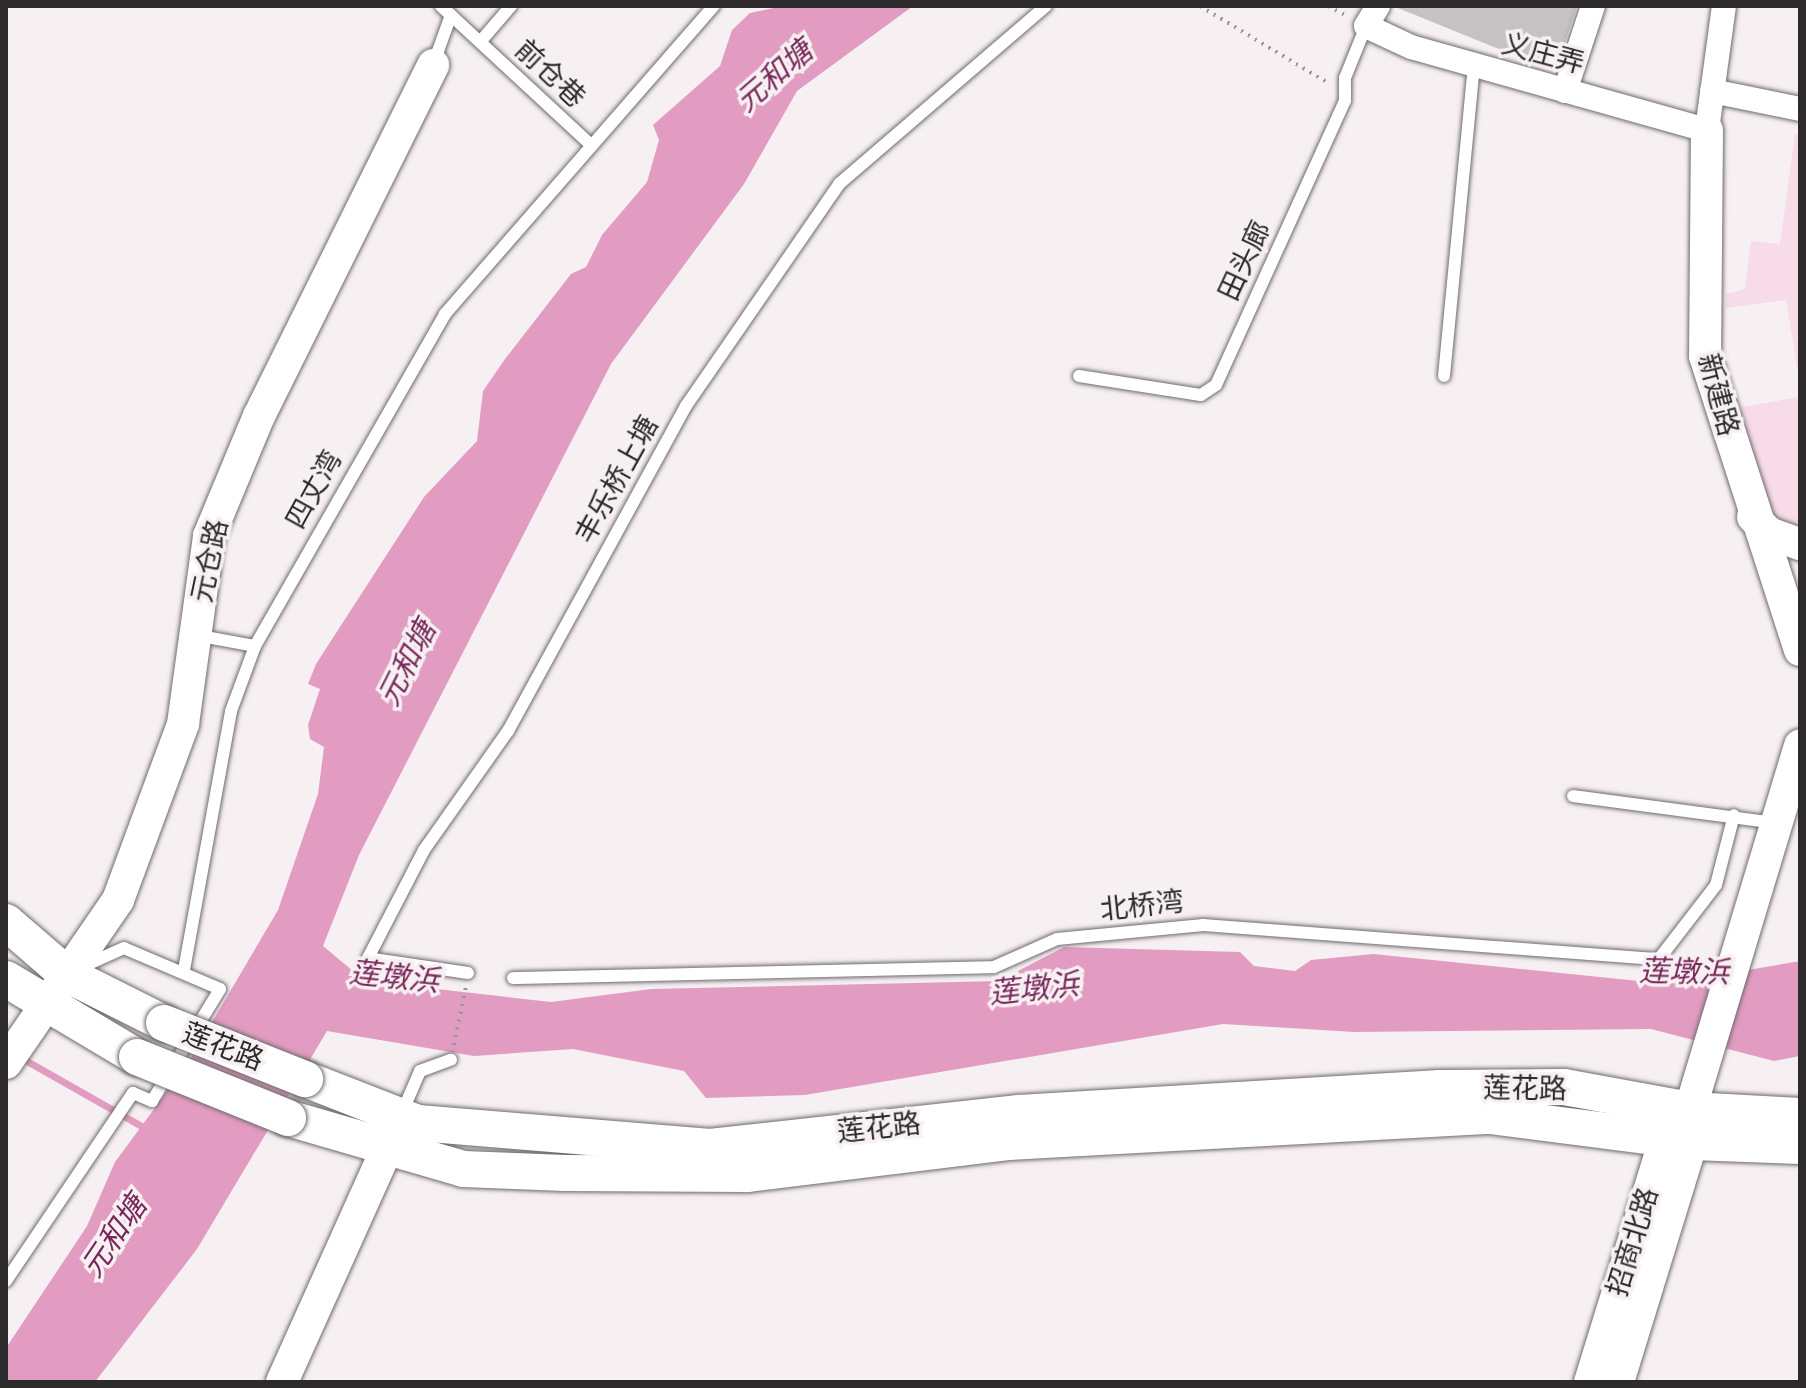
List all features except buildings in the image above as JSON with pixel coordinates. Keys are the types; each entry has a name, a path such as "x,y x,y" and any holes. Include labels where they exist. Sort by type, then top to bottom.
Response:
{"main road":[{"name":"莲花路","path":"6,922 66,974 164,1023 305,1079 394,1133"},
{"name":"莲花路","path":"6,979 137,1057 288,1118 394,1133 710,1147 1019,1113 1440,1088 1564,1087 1682,1130 1800,1146"},
{"name":"莲花路","path":"1682,1130 1800,1116"}],"street":[{"path":"1565,91 1593,6"},
{"path":"1707,130 1724,6"},
{"name":"义庄弄","path":"1372,16 1474,66 1707,130"},
{"name":"元仓路","path":"12,1054 118,900 183,724 209,536 259,416 433,65"},
{"path":"1712,91 1800,109"},
{"name":"新建路","path":"1707,130 1705,356 1753,517 1800,650"},
{"path":"1753,517 1769,533 1800,544"},
{"name":"招商北路","path":"1590,1382 1682,1130 1800,745"},
{"name":"招商北路","path":"1618,1382 1682,1130"},
{"path":"282,1382 394,1133"}],"lane":[{"path":"480,42 511,6"},
{"name":"四丈湾","path":"184,970 231,711 255,646 445,314 714,6"},
{"name":"丰乐桥上塘","path":"468,973 368,958 424,850 508,731 686,406 839,184 1046,6"},
{"name":"前仓巷","path":"446,10 591,145"},
{"name":"元仓路","path":"433,65 446,10"},
{"name":"田头廊","path":"1079,376 1201,395 1216,385 1266,266 1310,183 1372,16"},
{"path":"1444,376 1474,66"},
{"path":"195,635 255,646"},
{"path":"1573,796 1776,823"},
{"name":"北桥湾","path":"513,978 994,967 1057,939 1203,925 1659,959 1716,885 1734,815"},
{"path":"6,1281 133,1093 152,1101 220,989 184,970 124,948 66,974"},
{"path":"394,1133 420,1071 451,1060"}],"path":[{"path":"1200,6 1345,92"},
{"path":"451,1060 468,973"}],"shaded area":[{"path":"1795,134 1800,135 1800,385 1786,300 1726,308 1726,294 1745,289 1751,241 1780,244"},
{"path":"1800,397 1800,524 1796,525 1777,519 1765,501 1741,407"}],"water":[{"path":"783,6 913,6 797,91 744,184 611,364 359,855 323,946 365,981 551,1002 651,989 999,981 1064,947 1240,952 1254,966 1295,971 1311,960 1373,954 1668,984 1800,961 1800,1056 1774,1061 1651,1029 1354,1032 1223,1024 805,1095 706,1098 684,1071 573,1049 474,1056 327,1031 197,1249 95,1382 6,1382 6,1348 87,1226 115,1162 188,1063 278,910 318,794 324,747 310,739 308,725 320,689 308,684 316,664 424,497 477,441 483,391 571,274 586,267 602,235 647,182 659,140 653,125 720,66 732,30 750,13"}],"waterway":[{"path":"18,1056 150,1131"}],"water label":[{"name":"元和塘","path":"775,77"},
{"name":"元和塘","path":"408,664"},
{"name":"莲墩浜","path":"1684,973"},
{"name":"莲墩浜","path":"394,978"},
{"name":"莲墩浜","path":"1034,990"},
{"name":"元和塘","path":"115,1237"}]}
